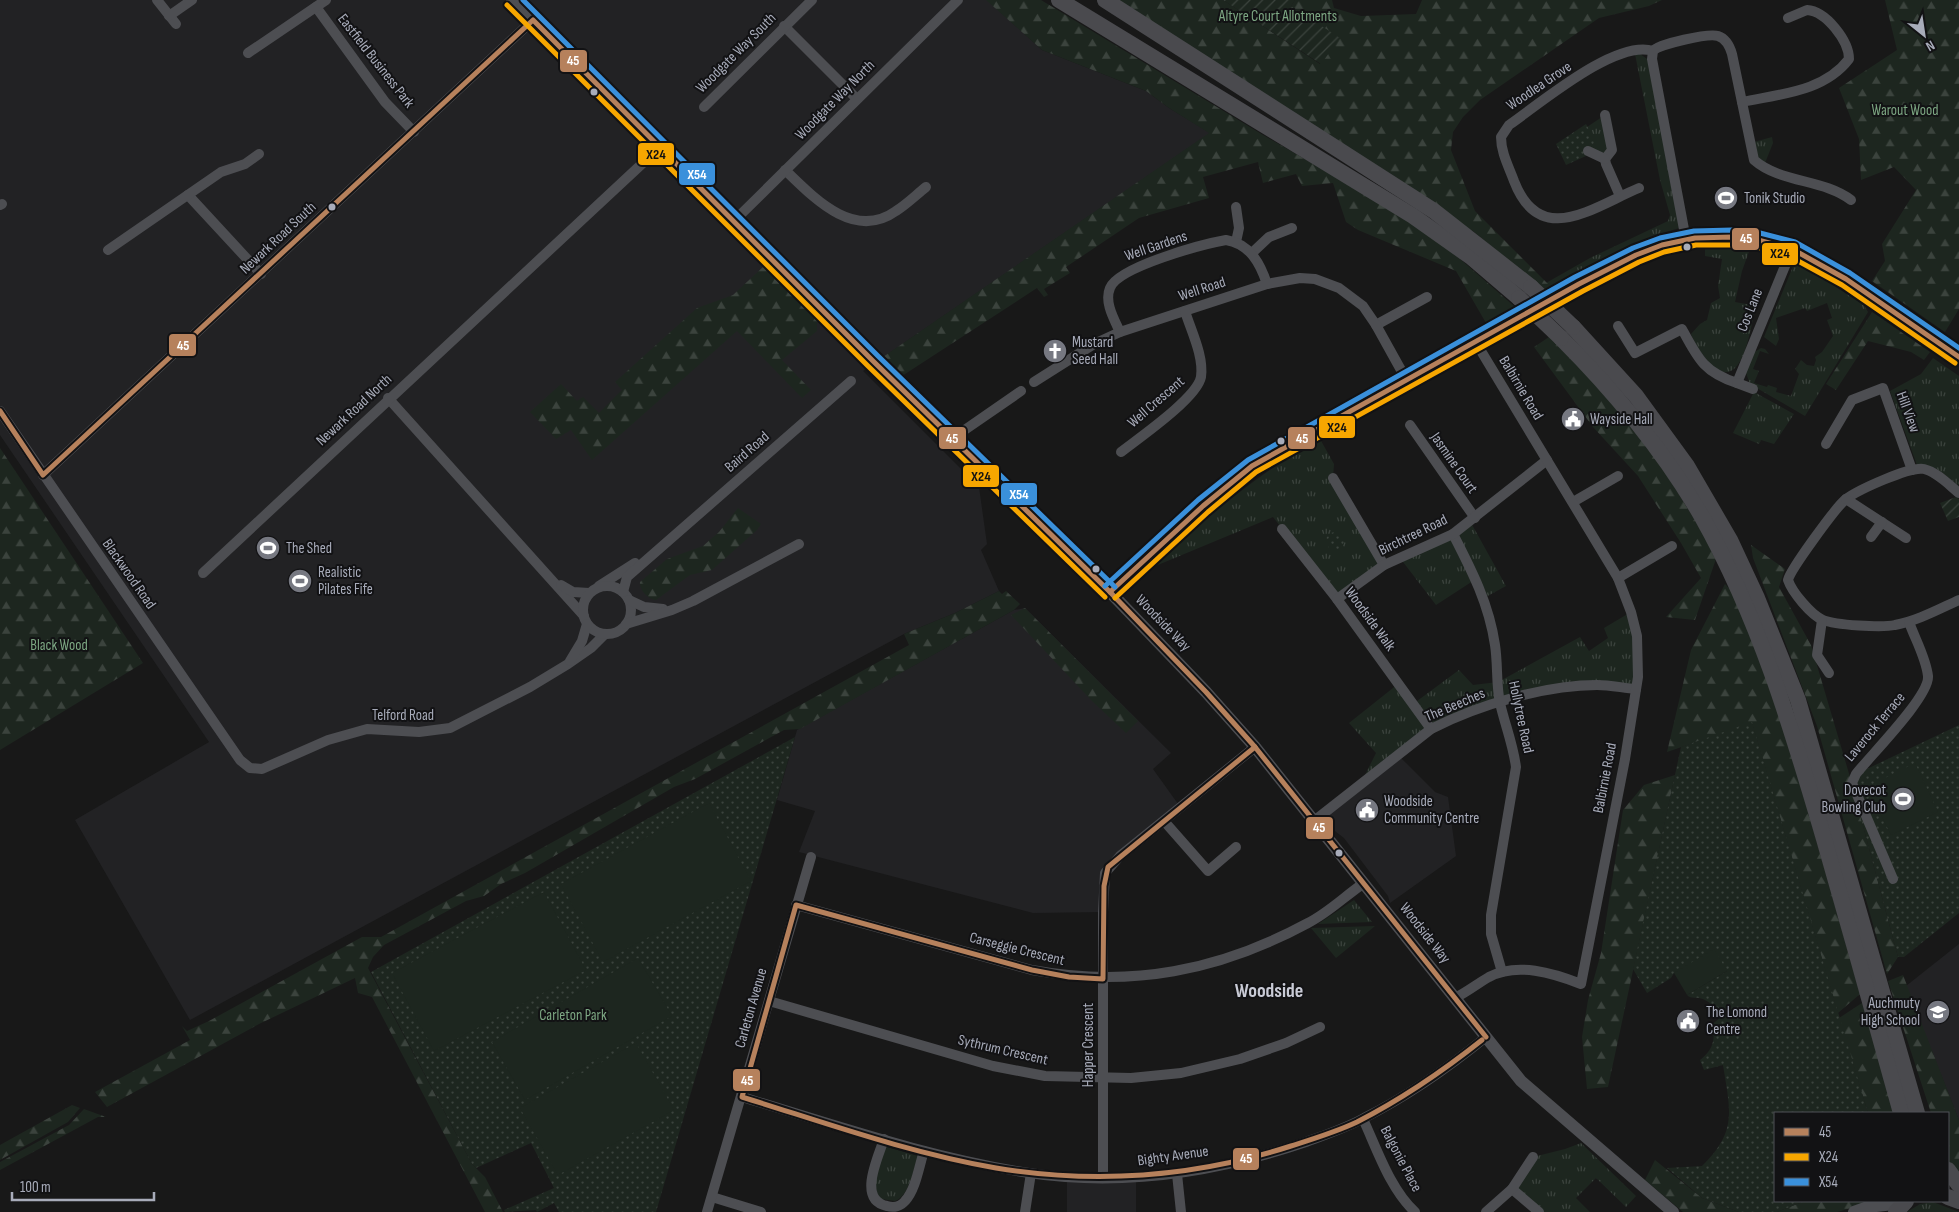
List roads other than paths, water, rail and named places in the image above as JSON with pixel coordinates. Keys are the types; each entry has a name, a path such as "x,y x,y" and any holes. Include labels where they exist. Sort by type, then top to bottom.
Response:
{"highway":[{"path":"1059,0 1413,216 1471,257 1519,298 1601,356 1661,429 1706,495 1724,544 1798,700 1917,1112"},
{"path":"1105,0 1434,211 1531,287 1567,333"},
{"path":"1751,601 1787,713 1901,1112"},
{"path":"1910,1084 1923,1112"},
{"path":"1949,1175 1953,1195"}],"street":[{"path":"157,0 176,24"},
{"path":"169,16 192,0"},
{"name":"Eastfield Business Park","path":"248,53 326,0"},
{"name":"Woodside Way","path":"512,0 659,148 1110,592 1206,692 1256,748 1521,1081 1672,1212"},
{"name":"Woodgate Way South","path":"704,107 812,0"},
{"name":"Woodgate Way North","path":"734,221 958,0"},
{"name":"Eastfield Business Park","path":"316,7 385,102 414,132"},
{"path":"1742,102 1814,86 1838,71 1849,59 1847,47 1822,16 1807,10 1788,18"},
{"name":"Newark Road South","path":"43,475 533,20"},
{"path":"784,26 857,99"},
{"path":"1686,240 1653,68 1653,51 1660,46 1703,36 1719,36 1730,47 1754,160 1765,168 1839,192 1851,200"},
{"name":"Woodlea Grove","path":"1639,188 1568,218 1535,218 1523,202 1505,159 1501,143 1505,129 1610,56 1640,48 1653,51"},
{"path":"1605,114 1612,150 1606,159"},
{"name":"Newark Road North","path":"203,573 388,398 659,148"},
{"path":"1588,150 1606,159 1620,196"},
{"path":"108,250 221,172 245,164 259,154"},
{"path":"786,170 816,199 850,221 875,221 895,212 926,187"},
{"path":"188,195 261,274"},
{"path":"1236,207 1239,228 1236,242 1252,253 1262,269 1267,284"},
{"path":"1252,253 1269,237 1292,228"},
{"path":"1110,592 1203,506 1248,470 1475,341 1636,255 1662,245 1721,236 1744,238 1792,249 1813,259 1869,294 1959,357"},
{"name":"Well Gardens","path":"1120,332 1108,299 1110,286 1123,273 1216,242 1236,242"},
{"name":"Cos Lane","path":"1737,383 1792,249"},
{"name":"Well Road","path":"1034,382 1094,344 1120,332 1267,284 1300,278 1327,282 1352,296 1363,306 1376,325 1406,380"},
{"path":"1376,325 1426,297"},
{"name":"Well Crescent","path":"1121,452 1184,401 1198,387 1201,377 1200,357 1185,311"},
{"path":"1618,326 1635,353 1682,329 1694,350 1711,372 1753,389"},
{"name":"Balbirnie Road","path":"1475,341 1618,578 1631,612 1637,636 1639,664 1626,754 1581,984 1560,976 1538,972 1520,970 1502,972"},
{"name":"Baird Road","path":"626,596 627,577 851,381"},
{"name":"Hill View","path":"1826,444 1852,400 1883,388 1912,470"},
{"path":"953,438 1021,391"},
{"path":"388,398 598,632 605,634 618,631 626,624 630,616 626,596"},
{"name":"Blackwood Road","path":"0,411 235,752"},
{"name":"Jasmine Court","path":"1410,425 1475,518"},
{"name":"Birchtree Road","path":"1337,599 1384,565 1453,534 1547,460"},
{"path":"1959,493 1924,469 1912,470 1846,499 1789,576 1790,586 1794,593 1822,620 1882,627 1909,622 1959,600"},
{"path":"1573,502 1618,476"},
{"path":"1332,478 1384,565"},
{"path":"1846,499 1906,538"},
{"path":"1871,537 1882,522"},
{"name":"Woodside Walk","path":"1282,528 1337,599 1431,729"},
{"name":"Hollytree Road","path":"1453,534 1474,574 1489,613 1496,653 1500,702 1513,744 1516,766 1491,915 1491,934 1502,972"},
{"path":"626,624 672,610 799,544"},
{"name":"Baird Road","path":"594,590 662,546"},
{"path":"1618,578 1672,546"},
{"path":"556,583 573,592 611,586 644,607 672,610"},
{"path":"586,620 583,604 594,590"},
{"name":"Telford Road","path":"568,664 582,641 586,620"},
{"path":"1822,620 1818,655 1829,673"},
{"name":"Laverock Terrace","path":"1893,879 1852,783 1856,774 1915,705 1927,681 1925,666 1909,622"},
{"name":"Telford Road","path":"235,752 246,766 262,769 328,740 367,729 418,732 450,728 530,687 568,664 591,648 605,634"},
{"name":"The Beeches","path":"1314,821 1431,729 1500,702 1559,688 1598,685 1636,690"},
{"name":"Happer Crescent","path":"1103,1177 1102,1077 1105,873 1120,856 1256,748"},
{"path":"1164,821 1208,871 1236,847"},
{"name":"Carleton Avenue","path":"707,1212 742,1097 796,905 812,857"},
{"name":"Carseggie Crescent","path":"796,905 1032,970 1069,977 1103,979 1170,973 1240,953 1309,923 1364,883"},
{"path":"1455,998 1490,976 1502,972"},
{"name":"Sythrum Crescent","path":"769,1001 993,1066 1045,1076 1155,1077 1210,1067 1264,1051 1320,1027"},
{"name":"Bighty Avenue","path":"742,1097 924,1151 1030,1173 1103,1177 1177,1174 1280,1150 1363,1119 1424,1083 1486,1037"},
{"name":"Balgonie Place","path":"1363,1119 1389,1174 1415,1212"},
{"path":"884,1139 871,1188 876,1199 885,1206 896,1206 906,1199 924,1151"},
{"path":"1486,1212 1512,1189 1533,1157"},
{"path":"1024,1212 1030,1173"},
{"path":"1177,1174 1181,1212"},
{"path":"1512,1189 1539,1212"},
{"path":"712,1197 761,1212"},
{"path":"1854,1212 1868,1208 1902,1205"}],"place":[{"name":"Tonik Studio","path":"1726,198"},
{"name":"Mustard Seed Hall","path":"1055,351"},
{"name":"Wayside Hall","path":"1573,419"},
{"name":"The Shed","path":"268,548"},
{"name":"Realistic Pilates Fife","path":"300,581"},
{"name":"Dovecot Bowling Club","path":"1903,799"},
{"name":"Woodside Community Centre","path":"1367,810"},
{"name":"Auchmuty High School","path":"1938,1012"},
{"name":"The Lomond Centre","path":"1688,1021"}],"district":[{"name":"Woodside","path":"1269,991"}],"park label":[{"name":"Altyre Court Allotments","path":"1278,16"},
{"name":"Warout Wood","path":"1905,110"},
{"name":"Black Wood","path":"59,645"},
{"name":"Carleton Park","path":"573,1015"}]}
